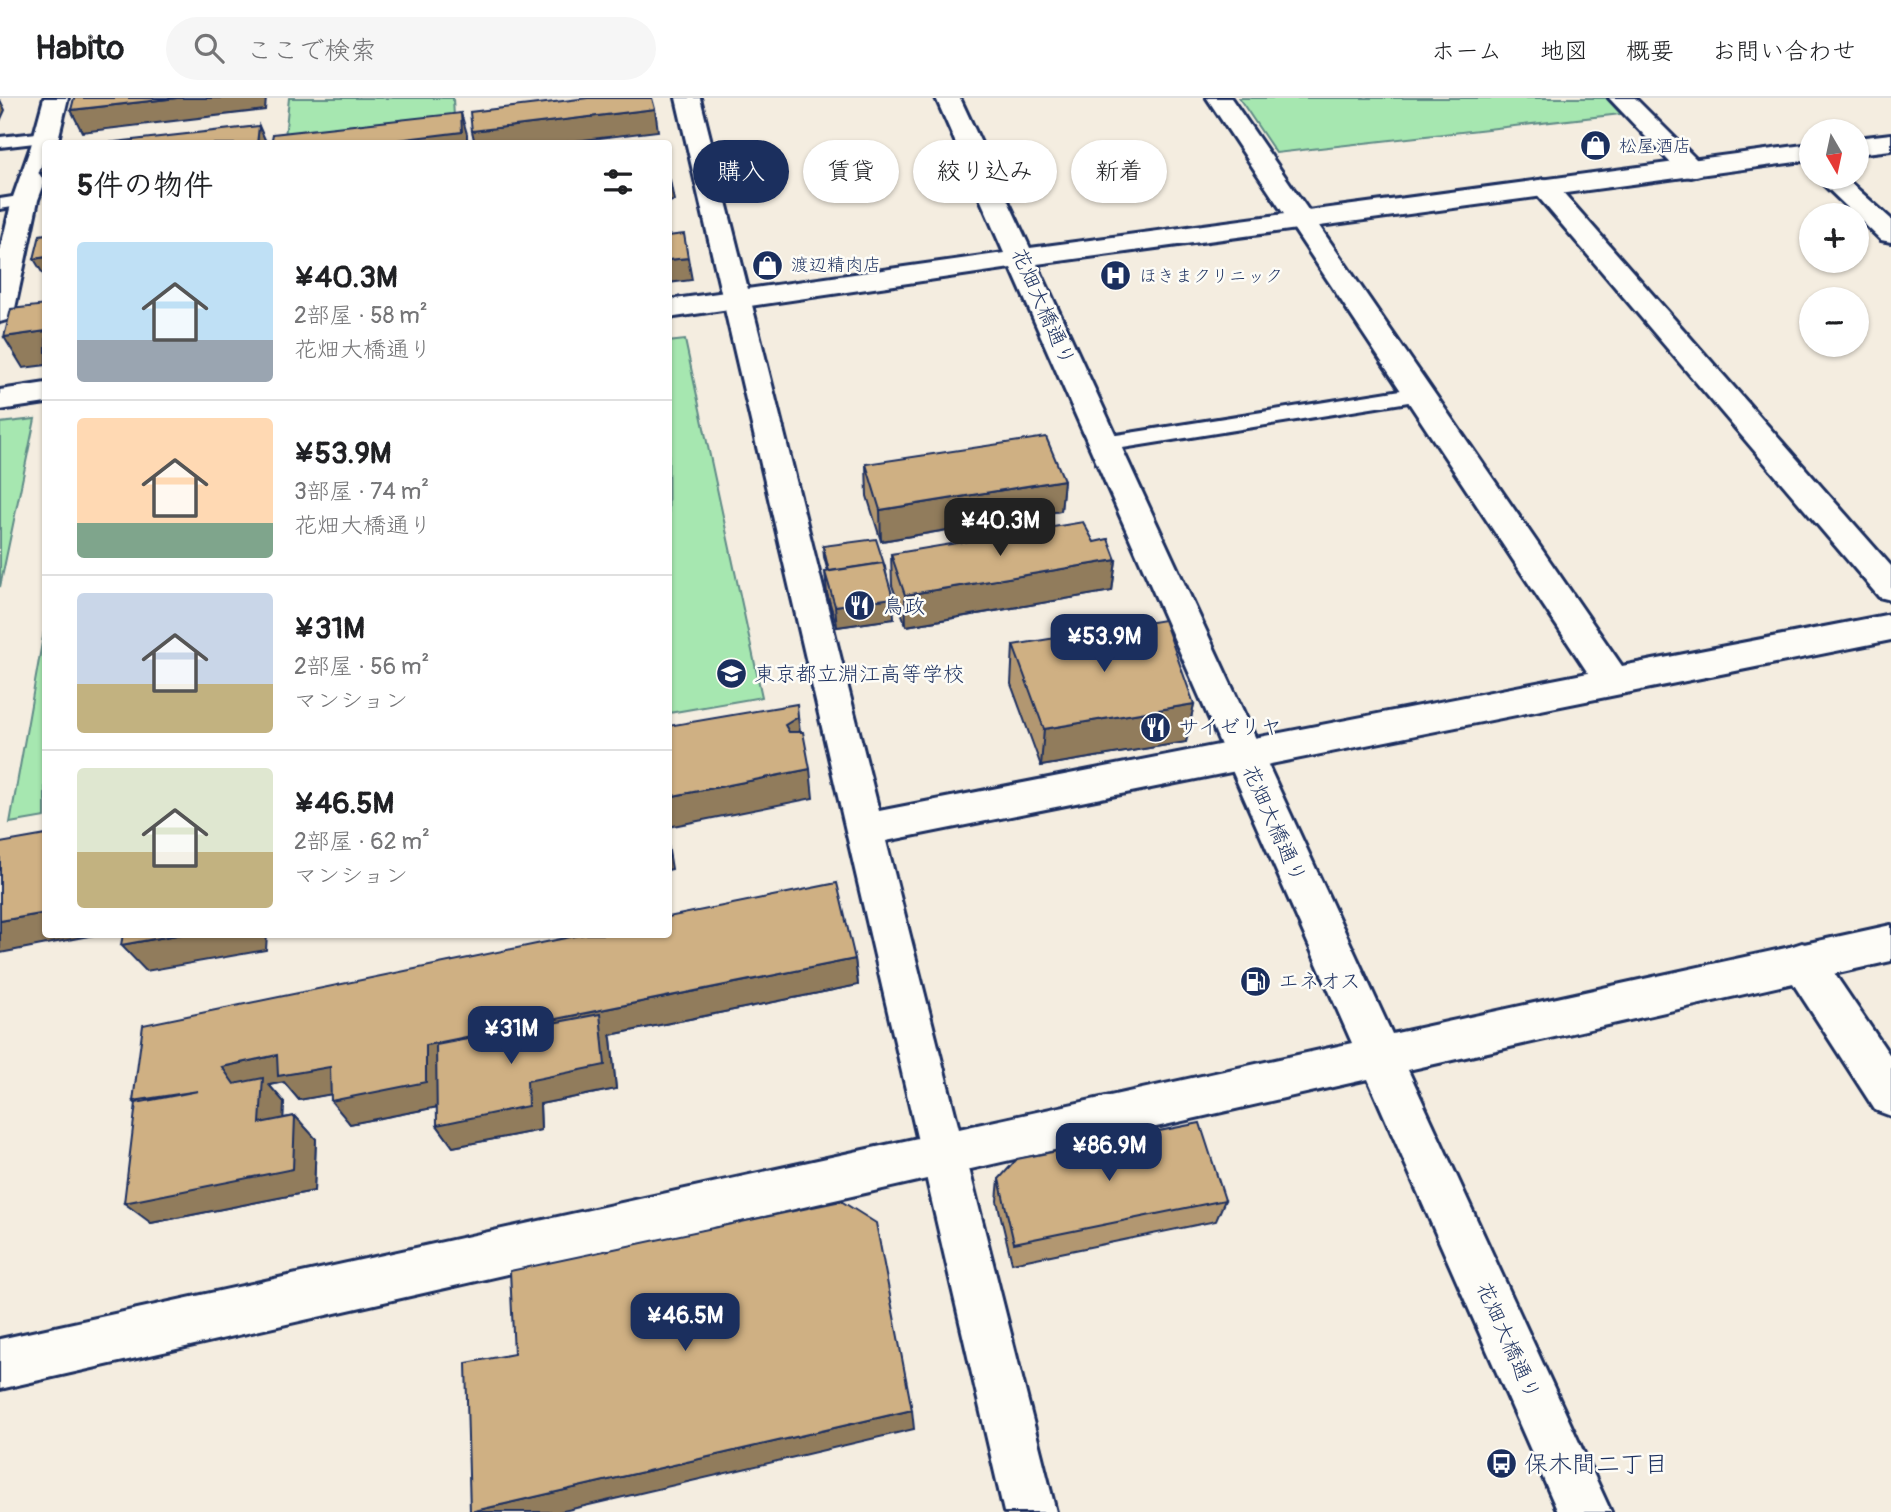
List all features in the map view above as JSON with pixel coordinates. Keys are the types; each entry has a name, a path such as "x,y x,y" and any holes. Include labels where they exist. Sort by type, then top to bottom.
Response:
{"street":[{"path":"44,140 56,98"},
{"path":"688,98 863,830 1031,1512"},
{"name":"花畑大橋通り","path":"948,98 1378,1058 1585,1512"},
{"path":"1219,98 1614,681"},
{"path":"1621,98 1690,169"},
{"path":"1869,145 1891,142"},
{"path":"0,313 13,202 42,145"},
{"path":"672,308 1544,187 1799,156"},
{"path":"1544,187 1891,588"},
{"path":"1842,189 1891,234"},
{"path":"0,400 42,394"},
{"path":"863,830 1891,627"},
{"path":"0,1364 1891,943"},
{"path":"1802,961 1891,1095"}],"lane":[{"path":"0,142 46,137"},
{"path":"1104,444 1420,394"}],"green space":[{"path":"289,98 453,98 454,118 285,137"},
{"path":"1239,98 1606,98 1621,114 1276,153"},
{"path":"685,340 762,697 672,712 672,342"},
{"path":"35,419 0,587 0,423"},
{"path":"42,643 42,818 10,823"}],"building":[{"path":"74,98 177,98 71,110"},
{"path":"588,98 652,98 655,109 472,131 470,112"},
{"path":"461,113 462,132 397,140 272,140 273,134"},
{"path":"259,126 257,140 133,140"},
{"path":"684,234 688,258 672,260 672,236"},
{"path":"40,235 42,258 34,259"},
{"path":"42,305 42,332 4,337 11,309"},
{"path":"1046,437 1064,480 880,510 866,464"},
{"path":"1083,522 1094,542 1108,539 1116,560 905,595 891,554"},
{"path":"876,539 885,567 884,568 883,563 829,571 823,546"},
{"path":"883,563 893,598 835,606 825,572"},
{"path":"1164,620 1194,704 1044,729 1013,645"},
{"path":"797,704 798,717 785,725 789,732 803,732 810,769 672,796 672,725"},
{"path":"42,836 42,914 0,921 0,843"},
{"path":"837,883 855,959 426,1045 426,1082 331,1101 330,1067 278,1076 277,1055 222,1067 234,1084 263,1078 260,1123 295,1116 293,1169 124,1203 136,1103 198,1091 133,1101 143,1025 566,938 672,938 672,916"},
{"path":"122,938 160,938 121,945"},
{"path":"600,1014 605,1065 527,1081 528,1106 437,1125 436,1045"},
{"path":"1200,1123 1225,1200 1014,1243 999,1179 1017,1159"},
{"path":"841,1201 876,1223 912,1410 470,1512 466,1363 514,1354 510,1271"}],"place":[{"name":"松屋酒店","path":"1596,146"},
{"name":"渡辺精肉店","path":"768,265"},
{"name":"ほきまクリニック","path":"1116,276"},
{"name":"鳥政","path":"860,606"},
{"name":"東京都立淵江高等学校","path":"731,674"},
{"name":"サイゼリヤ","path":"1155,727"},
{"name":"エネオス","path":"1255,981"},
{"name":"保木間二丁目","path":"1501,1464"}]}
